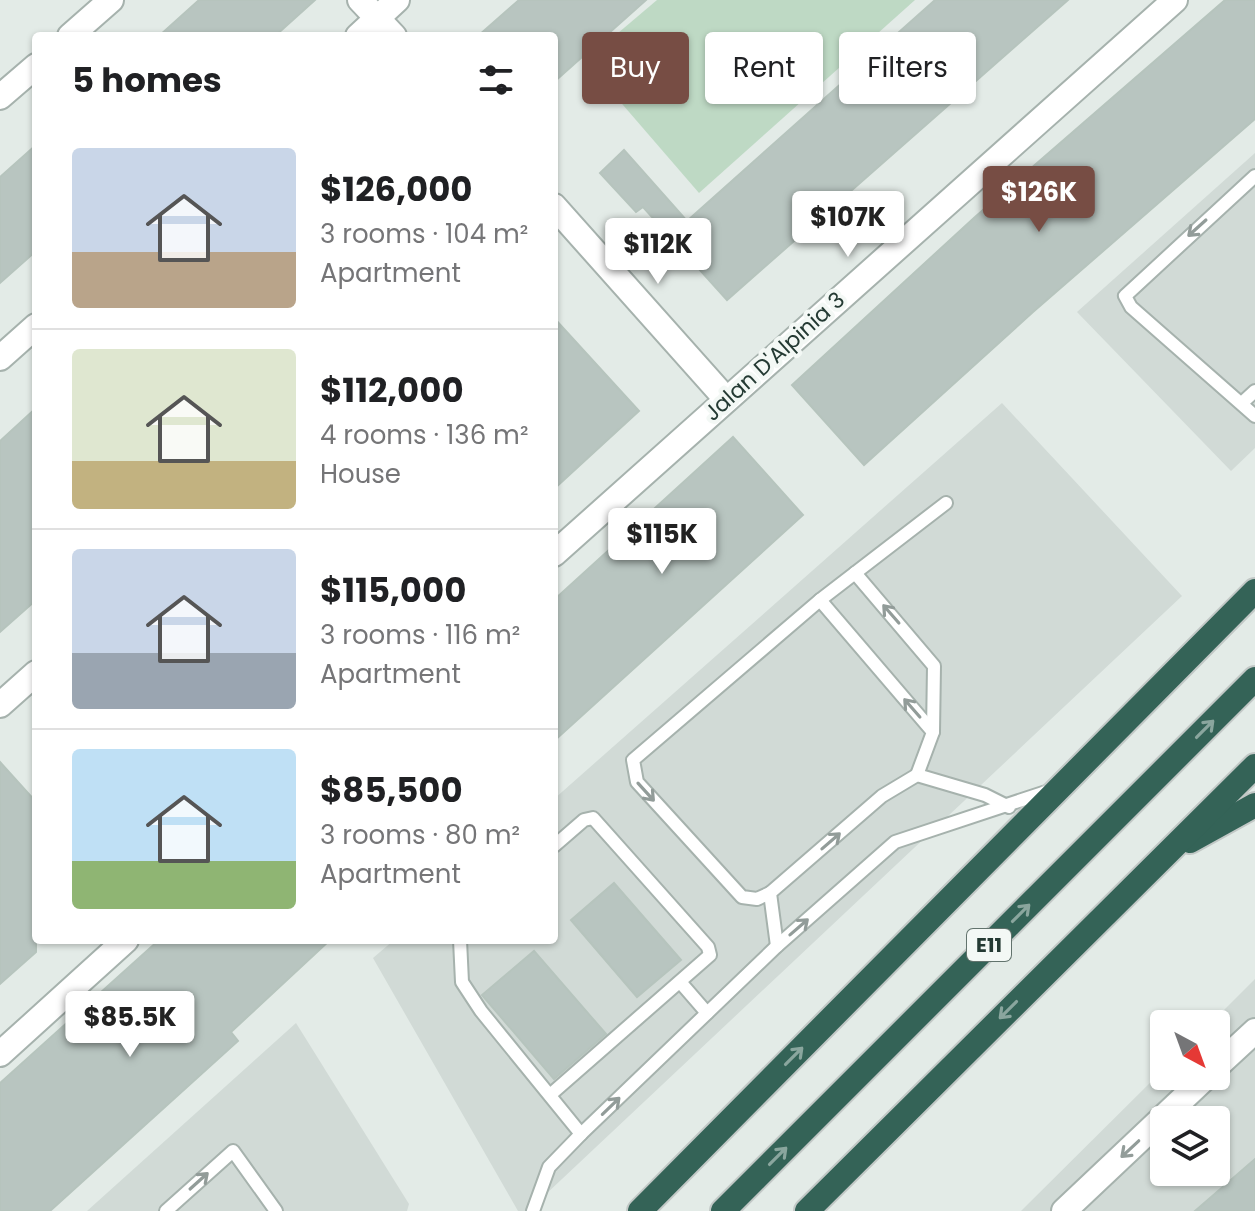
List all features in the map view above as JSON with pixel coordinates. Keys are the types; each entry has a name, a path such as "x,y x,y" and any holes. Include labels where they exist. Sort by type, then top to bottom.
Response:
{"highway":[{"path":"640,1211 1255,591"},
{"name":"E11","path":"723,1211 1255,679"},
{"name":"E11","path":"807,1211 1255,766"},
{"path":"1162,856 1255,805"}],"street":[{"path":"75,32 111,0"},
{"path":"360,0 390,32"},
{"path":"362,32 397,0"},
{"name":"Jalan D'Alpinia 3","path":"558,550 1175,0"},
{"path":"0,97 32,69"},
{"path":"558,213 726,399"},
{"path":"0,358 32,330"},
{"path":"0,705 32,677"},
{"path":"0,1054 122,944"},
{"path":"1230,1054 1255,1031"},
{"path":"1064,1211 1192,1090"}],"lane":[{"path":"1255,176 1125,296 1131,307 1243,402 1255,416"},
{"path":"1243,402 1255,391"},
{"path":"855,573 934,666 933,732 917,775 882,796 770,893 757,899 742,897 637,782 633,760 820,600 855,573 946,503"},
{"path":"820,600 933,732"},
{"path":"917,775 985,795 1009,807"},
{"path":"533,1211 549,1167 581,1134 777,946 895,842 1009,807 1063,786"},
{"path":"550,1095 706,962 708,947 593,818 584,820 558,843"},
{"path":"770,893 777,946"},
{"path":"460,944 462,982 481,1011 581,1134"},
{"path":"681,983 707,1013"},
{"path":"166,1211 233,1151 276,1211"}],"shaded area":[{"path":"1255,153 1255,448 1231,471 1077,312"},
{"path":"1002,403 1182,596 528,1211 518,1211 373,958 389,944 558,944 558,795"},
{"path":"1255,979 1255,1211 1021,1211 1150,1083 1150,1090 1230,1090 1230,1010 1224,1010"},
{"path":"296,1023 409,1204 407,1211 87,1211"}],"green space":[{"path":"657,0 915,0 879,32 839,32 839,68 823,82 823,32 705,32 705,104 799,104 699,193 622,104 689,104 689,32 619,32"}],"building":[{"path":"199,0 315,0 279,32 163,32"},
{"path":"519,0 646,0 610,32 582,32 582,57 558,78 558,32 483,32"},
{"path":"935,0 1068,0 976,81 976,32 899,32"},
{"path":"1225,0 1255,0 1255,119 1033,312 864,465 792,385 975,217"},
{"path":"839,86 839,104 950,104 727,300 643,207 636,212 600,173 624,150 687,221 818,104 823,104 823,100"},
{"path":"32,149 32,255 0,283 0,177"},
{"path":"558,322 639,411 558,485"},
{"path":"32,412 32,604 0,632 0,441"},
{"path":"733,437 803,515 558,737 558,596"},
{"path":"0,762 32,798 32,944 36,944 36,952 0,984"},
{"path":"614,883 681,960 637,997 571,920"},
{"path":"155,944 326,944 231,1032 238,1041 50,1211 0,1211 0,1083"},
{"path":"534,951 606,1034 554,1079 482,995"},
{"path":"1255,1159 1255,1211 1195,1211 1224,1186 1230,1186 1230,1181"}]}
